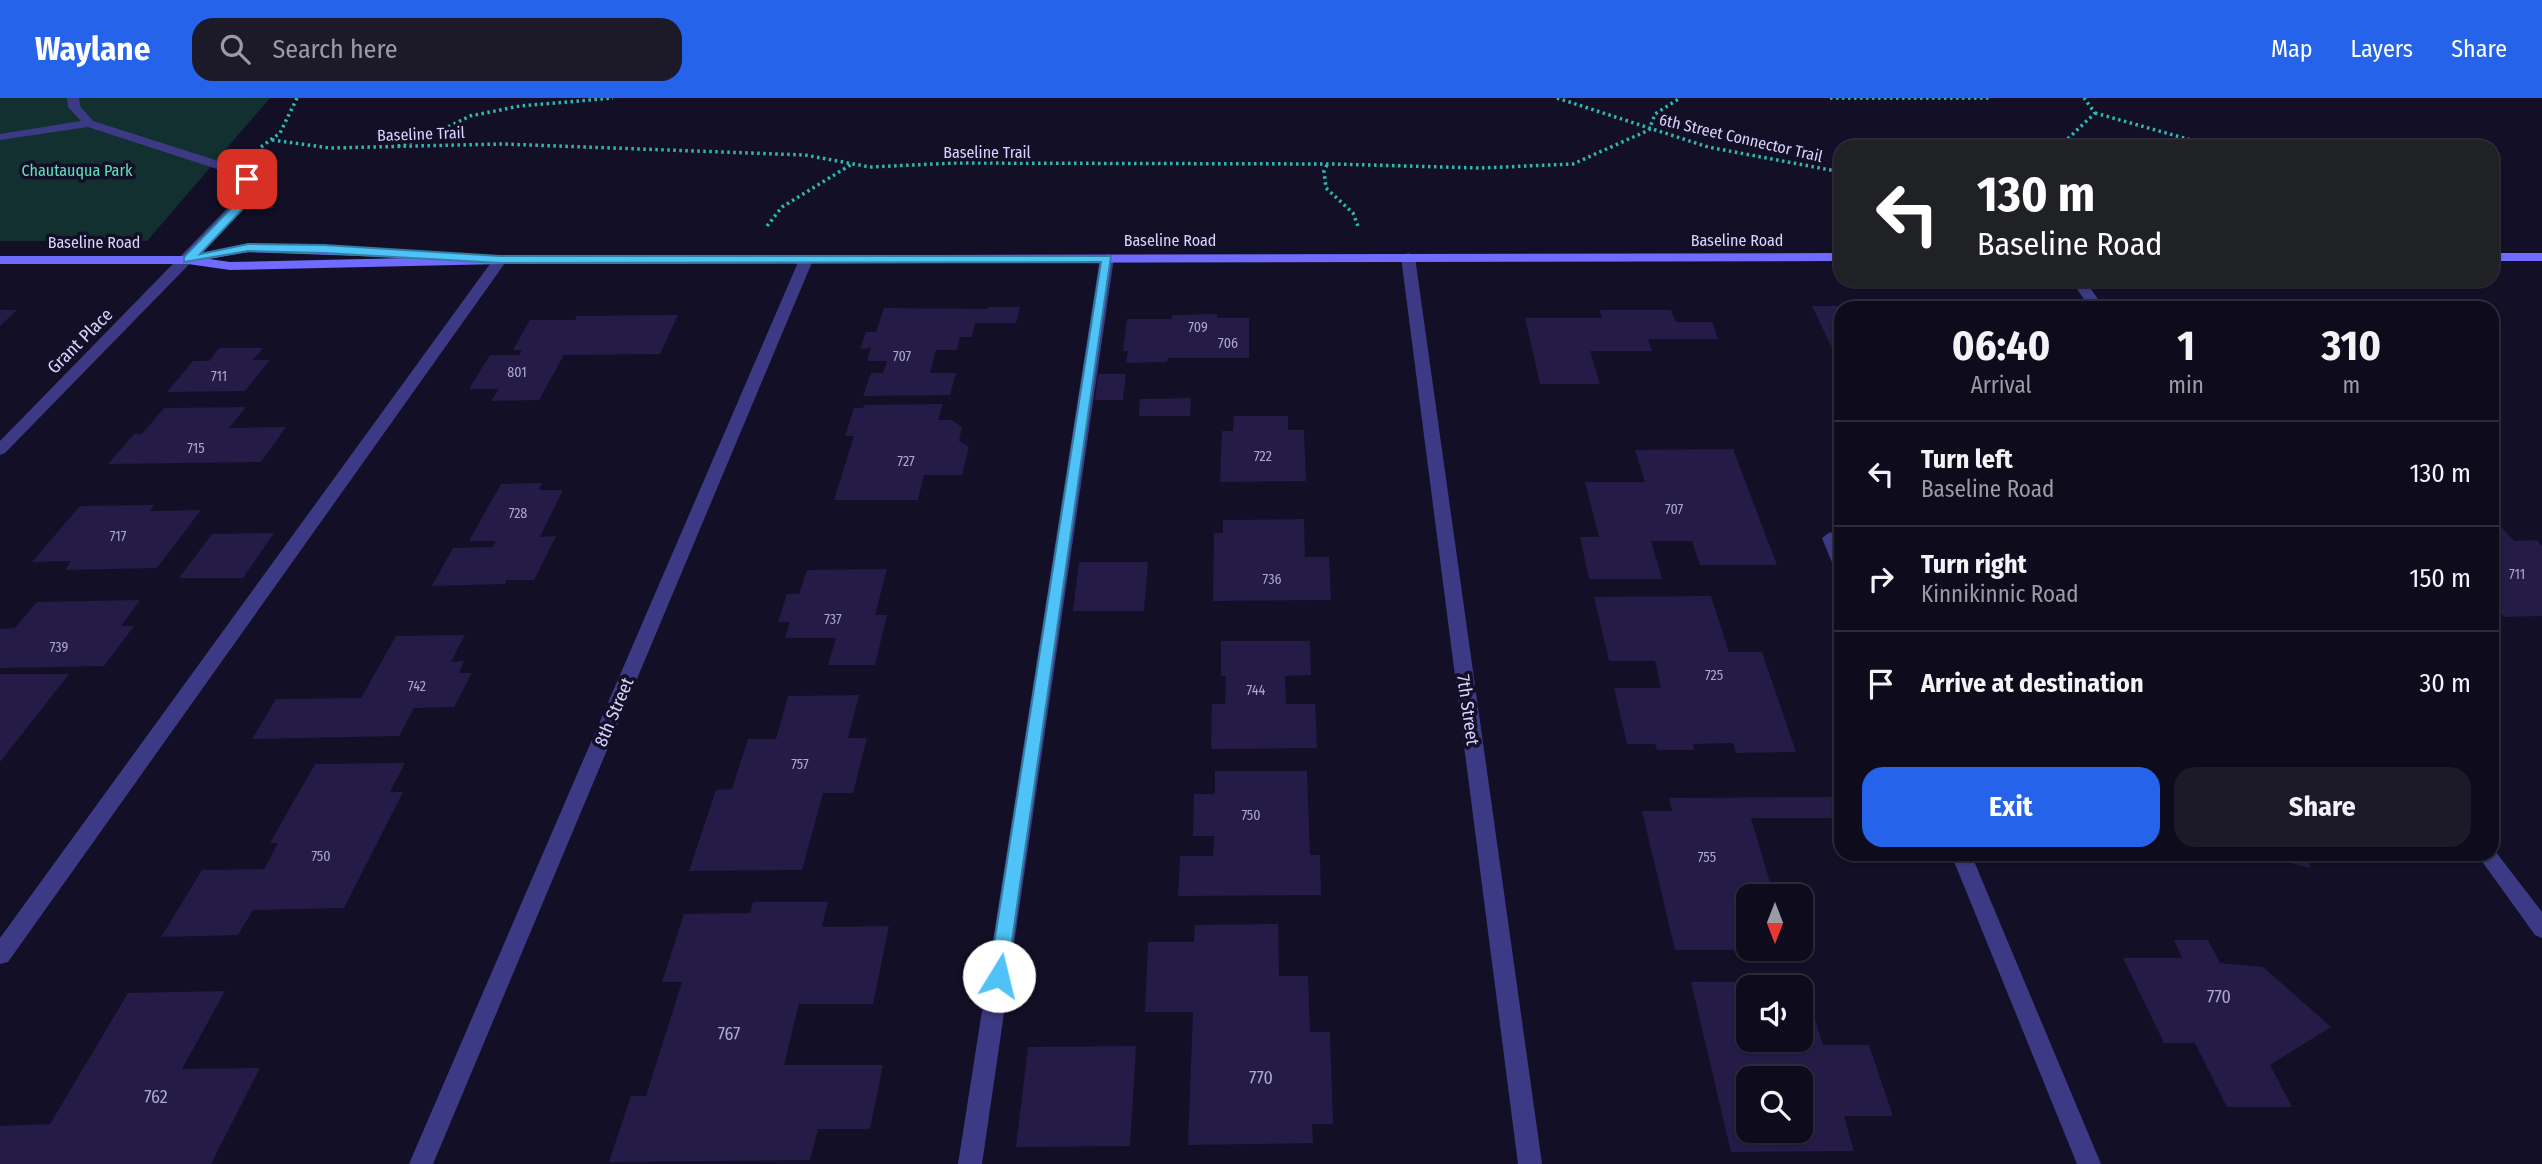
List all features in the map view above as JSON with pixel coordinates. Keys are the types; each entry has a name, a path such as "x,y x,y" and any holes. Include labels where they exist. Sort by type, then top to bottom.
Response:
{"street":[{"path":"73,98 74,107 89,123"},
{"path":"0,137 89,123 222,166"},
{"name":"Grant Place","path":"0,450 250,194 251,186 247,179 222,166"},
{"name":"7th Street","path":"1408,257 1530,1164"},
{"name":"Baseline Road","path":"0,260 188,260 230,266 500,260 1834,257"},
{"path":"2499,257 2542,257"},
{"path":"970,1164 1107,258"},
{"path":"0,955 500,260"},
{"name":"8th Street","path":"421,1164 806,260"},
{"path":"1830,538 1834,548"},
{"path":"1964,861 2090,1164"},
{"path":"2493,861 2542,929"}],"path":[{"path":"222,166 272,140 289,120 297,98"},
{"path":"389,148 426,138 470,116 520,106 613,98"},
{"name":"6th Street Connector Trail","path":"1557,98 1649,130 1709,147 1834,172"},
{"name":"Baseline Trail","path":"272,140 304,146 389,148 514,145 805,155 870,167 956,163 1328,164 1480,168 1573,164 1649,130 1655,114 1680,98"},
{"path":"1830,98 1991,98"},
{"path":"2084,98 2095,113 2191,140"},
{"path":"2066,140 2095,113"},
{"path":"769,220 782,206 853,164"},
{"path":"1328,164 1324,171 1326,188 1353,213 1357,225"}],"green space":[{"name":"Chautauqua Park","path":"0,98 270,98 147,241 0,241"}],"building":[{"path":"1812,306 1834,306 1833,350"},
{"path":"1020,307 1016,323 975,323 972,337 960,337 957,350 936,350 930,373 956,373 950,395 863,396 871,373 883,373 887,361 867,361 871,348 860,349 866,332 876,332 884,308"},
{"path":"0,310 17,310 0,326"},
{"path":"1600,310 1671,310 1676,322 1712,322 1718,339 1648,339 1652,351 1590,351 1600,384 1540,384 1525,318 1602,318"},
{"path":"1217,314 1217,318 1249,318 1249,358 1168,358 1167,362 1126,363 1128,351 1123,351 1127,319 1172,319 1172,315"},
{"path":"678,315 660,354 564,355 539,400 491,401 499,389 469,389 490,355 519,355 522,350 513,350 530,320 575,320 577,316"},
{"path":"219,348 263,348 253,360 270,360 245,391 167,392 193,361 209,361"},
{"path":"1098,374 1126,374 1123,400 1095,400"},
{"path":"1191,398 1190,416 1139,416 1140,399"},
{"path":"943,404 938,420 952,420 962,427 959,441 969,447 962,475 924,475 918,500 834,500 854,436 845,436 854,408 863,408 864,405"},
{"path":"246,407 229,428 286,427 261,462 108,464 134,434 142,434 164,408"},
{"path":"1234,416 1288,416 1288,430 1304,430 1306,481 1220,482 1222,431 1233,431"},
{"path":"1733,449 1777,565 1700,565 1692,541 1651,541 1662,579 1589,579 1580,537 1599,537 1585,482 1645,482 1635,450"},
{"path":"542,483 539,490 563,490 540,537 556,536 534,580 506,580 505,584 432,586 453,548 493,547 496,541 469,541 501,484"},
{"path":"154,505 150,511 201,510 157,568 65,570 71,561 32,562 80,506"},
{"path":"1304,519 1305,557 1329,557 1331,600 1213,601 1214,533 1223,533 1223,520"},
{"path":"2499,525 2514,541 2537,540 2542,546 2542,616 2504,617 2499,611"},
{"path":"274,533 243,578 179,578 212,534"},
{"path":"1079,562 1148,562 1144,611 1073,611"},
{"path":"887,569 875,615 887,615 875,665 828,665 836,638 785,638 790,622 778,622 787,594 799,594 807,570"},
{"path":"1711,596 1729,652 1762,652 1796,752 1736,753 1733,743 1693,744 1694,750 1657,750 1655,744 1627,744 1614,688 1661,688 1655,661 1609,661 1594,597"},
{"path":"140,600 121,626 134,626 104,666 0,668 0,629 15,628 37,602"},
{"path":"465,635 451,662 464,661 459,673 472,673 454,707 414,708 399,736 252,739 276,699 361,698 396,636"},
{"path":"1221,641 1310,641 1311,675 1285,676 1286,704 1315,704 1317,748 1211,749 1212,704 1225,704 1226,676 1221,676"},
{"path":"0,674 69,674 0,762"},
{"path":"859,695 848,738 867,738 853,793 823,793 802,870 689,871 716,790 732,789 748,739 776,739 788,696"},
{"path":"405,763 390,792 403,792 344,908 253,910 238,935 161,937 202,870 264,869 278,843 270,843 315,764"},
{"path":"1215,771 1307,771 1310,855 1320,855 1321,895 1178,896 1180,856 1213,856 1214,836 1193,836 1194,794 1215,794"},
{"path":"1834,797 1834,818 1751,818 1770,884 1736,884 1736,950 1675,950 1642,811 1672,811 1669,798"},
{"path":"2284,861 2309,861 2310,868"},
{"path":"753,902 828,902 822,927 889,926 873,1004 799,1004 784,1065 883,1065 870,1129 818,1129 810,1160 609,1162 631,1096 646,1096 682,982 662,982 684,914 750,913"},
{"path":"1278,924 1279,976 1308,976 1310,1032 1330,1032 1333,1124 1312,1124 1313,1143 1188,1145 1193,1012 1145,1012 1148,942 1194,942 1195,925"},
{"path":"2174,940 2208,940 2220,963 2263,967 2331,1027 2270,1065 2292,1107 2227,1107 2195,1043 2164,1043 2123,958 2182,958"},
{"path":"1691,982 1736,982 1736,1052 1813,1052 1813,1013 1823,1045 1869,1045 1893,1116 1844,1116 1854,1151 1731,1152"},
{"path":"225,991 182,1069 260,1068 211,1164 0,1164 0,1126 50,1124 128,993"},
{"path":"1136,1046 1130,1146 1016,1147 1028,1047"}],"route":[{"path":"247,179 251,186 248,197 188,260 217,252 248,248 324,249 500,260 1107,258 999,976"}]}
